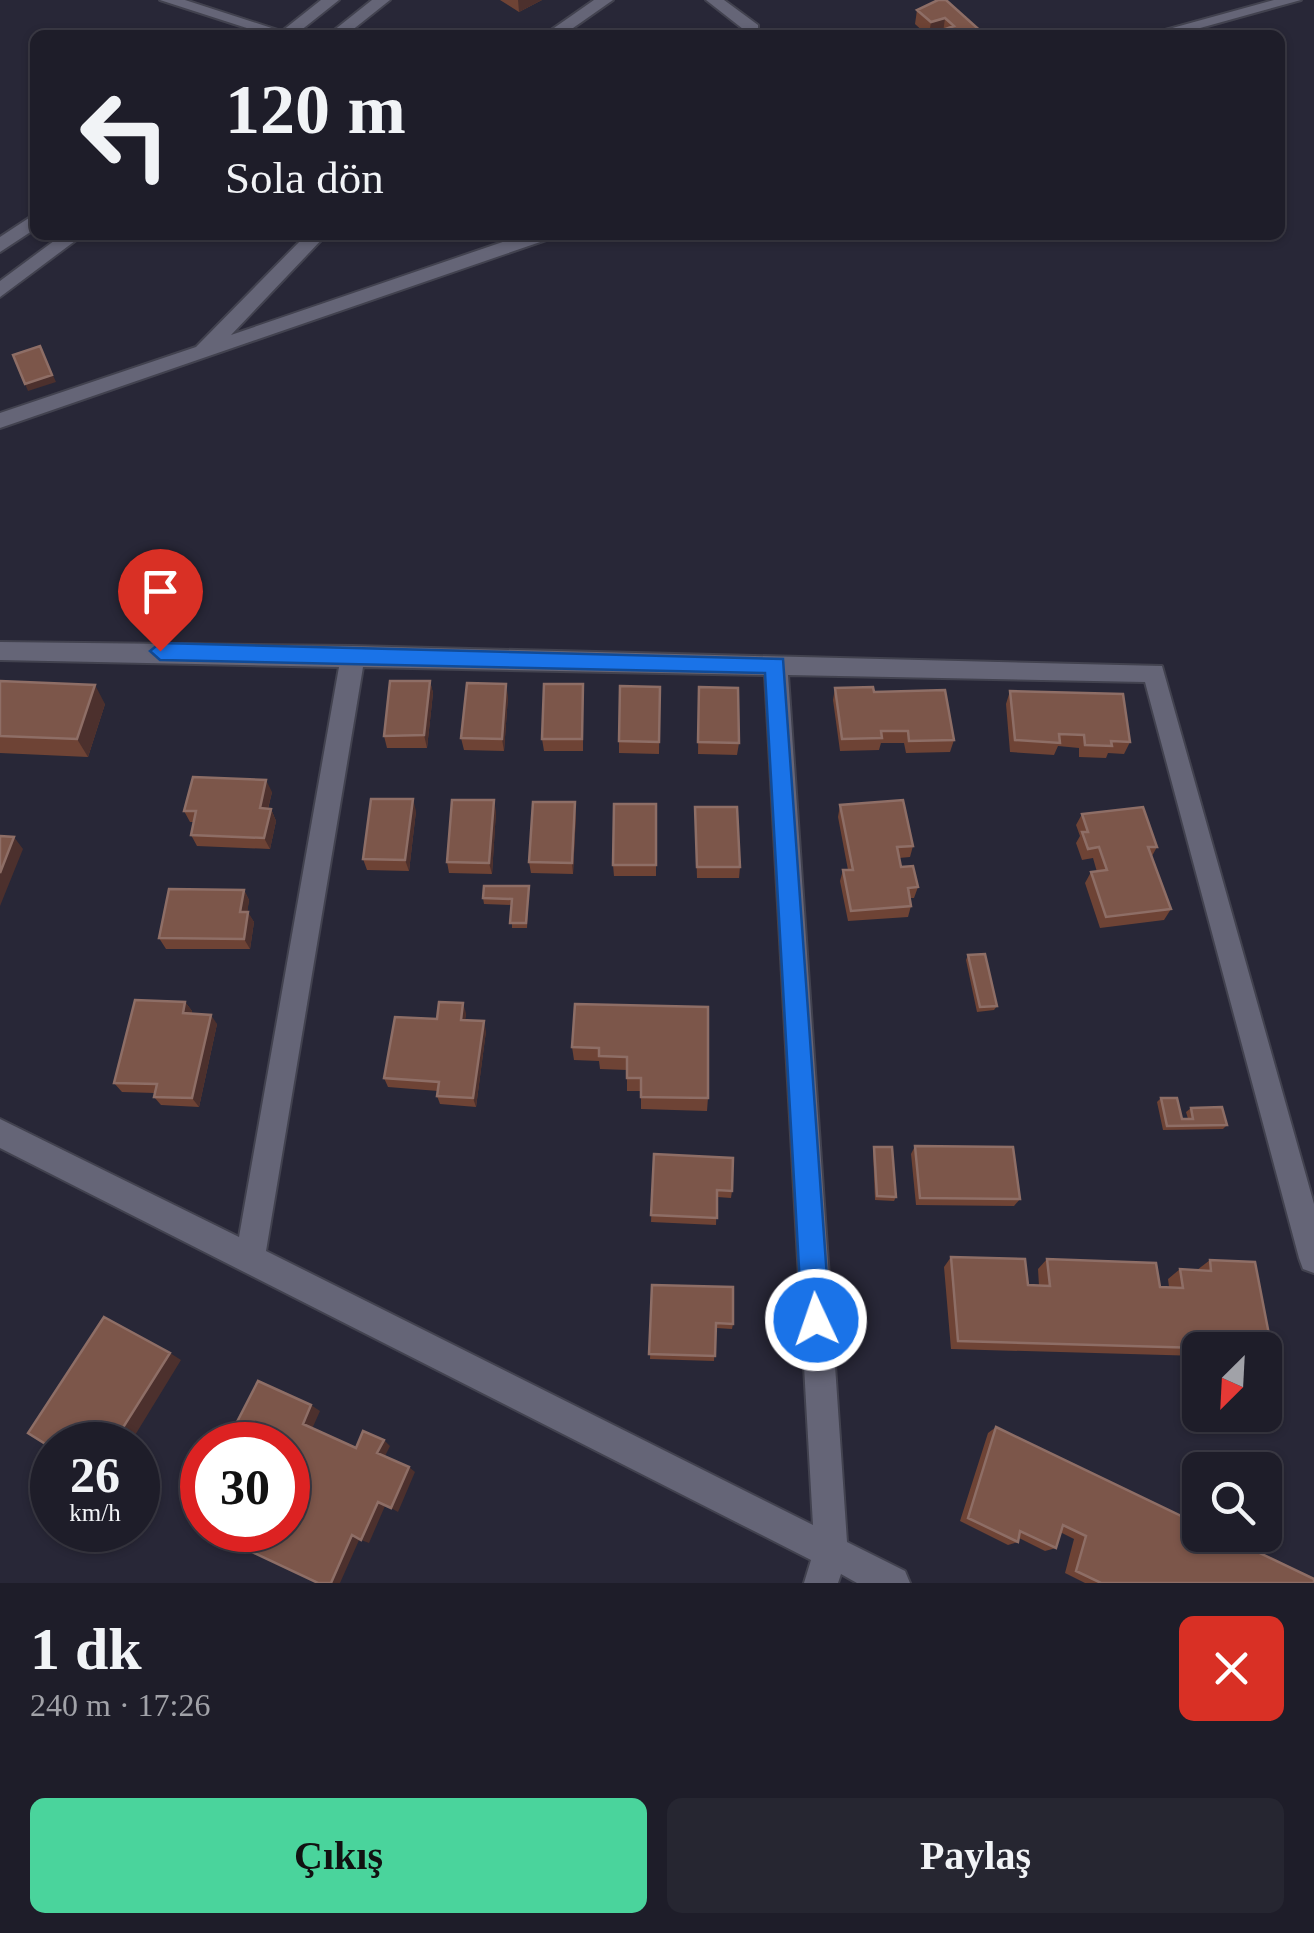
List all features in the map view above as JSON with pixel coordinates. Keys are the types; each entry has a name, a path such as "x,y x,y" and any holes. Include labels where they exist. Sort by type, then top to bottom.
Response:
{"street":[{"path":"168,0 268,30"},
{"path":"292,30 331,0"},
{"path":"343,30 382,0"},
{"path":"560,30 605,0"},
{"path":"714,0 751,30"},
{"path":"1175,30 1293,0"},
{"path":"2,243 30,223"},
{"path":"0,292 68,240"},
{"path":"200,355 312,240"},
{"path":"0,421 528,240"},
{"path":"0,651 6,648 1154,673 1314,1258"},
{"path":"250,1259 354,655"},
{"path":"776,665 831,1551 820,1583"},
{"path":"0,1133 893,1583"}],"building":[{"path":"946,0 979,30 943,30 954,26 945,18 931,22 917,10"},
{"path":"40,346 52,375 25,384 13,355"},
{"path":"0,681 95,685 77,739 0,736"},
{"path":"390,681 430,681 424,735 384,736"},
{"path":"467,683 506,684 502,739 461,738"},
{"path":"544,684 583,684 582,739 542,739"},
{"path":"620,686 660,687 659,742 619,741"},
{"path":"699,687 738,688 739,743 698,742"},
{"path":"873,687 874,692 945,690 954,740 909,741 908,731 881,731 882,738 842,739 835,688"},
{"path":"1010,691 1123,694 1130,742 1085,745 1084,735 1059,734 1060,743 1015,740"},
{"path":"193,777 266,780 260,808 271,809 264,838 191,835 196,811 184,811"},
{"path":"371,799 413,799 405,860 363,859"},
{"path":"452,800 494,800 489,863 447,862"},
{"path":"903,800 913,846 897,847 901,867 913,866 918,887 908,888 911,906 851,911 843,870 853,870 840,805"},
{"path":"533,802 575,802 572,863 529,862"},
{"path":"614,804 656,804 656,865 613,865"},
{"path":"695,807 737,807 740,867 697,867"},
{"path":"1143,807 1157,847 1148,847 1171,909 1106,917 1091,872 1107,870 1099,847 1088,849 1082,832 1088,832 1082,814"},
{"path":"0,836 14,837 0,873"},
{"path":"484,886 529,886 526,923 510,923 512,899 483,898"},
{"path":"169,889 244,890 240,912 248,912 244,939 159,938"},
{"path":"985,954 997,1006 980,1007 968,955"},
{"path":"135,1000 185,1002 183,1013 211,1015 192,1098 154,1097 157,1084 114,1083"},
{"path":"439,1002 463,1003 461,1020 484,1021 473,1098 437,1096 439,1082 384,1078 395,1017 437,1019"},
{"path":"575,1004 708,1007 708,1098 641,1097 641,1078 627,1078 627,1057 599,1056 599,1048 572,1047"},
{"path":"1161,1098 1177,1098 1182,1119 1193,1119 1191,1108 1222,1107 1227,1125 1167,1126"},
{"path":"915,1146 1013,1147 1020,1199 920,1198"},
{"path":"874,1147 892,1147 896,1197 877,1196"},
{"path":"654,1154 733,1158 732,1191 717,1190 717,1218 651,1215"},
{"path":"951,1257 1025,1259 1028,1285 1050,1286 1047,1259 1156,1263 1160,1287 1183,1288 1180,1269 1211,1271 1210,1260 1255,1262 1269,1332 1182,1332 1182,1347 958,1341"},
{"path":"652,1285 733,1287 733,1324 716,1323 715,1356 649,1354"},
{"path":"104,1317 170,1353 126,1422 35,1422"},
{"path":"258,1381 311,1405 304,1422 237,1422"},
{"path":"310,1427 356,1448 363,1431 384,1440 377,1453 409,1467 391,1508 378,1502 361,1540 352,1535 331,1583 318,1583 252,1552 310,1552"},
{"path":"996,1427 1182,1516 1182,1552 1258,1552 1314,1579 1314,1583 1101,1583 1076,1571 1086,1536 1063,1525 1056,1548 1020,1531 1018,1542 968,1518"}],"route":[{"path":"160,651 776,665 816,1320"}]}
